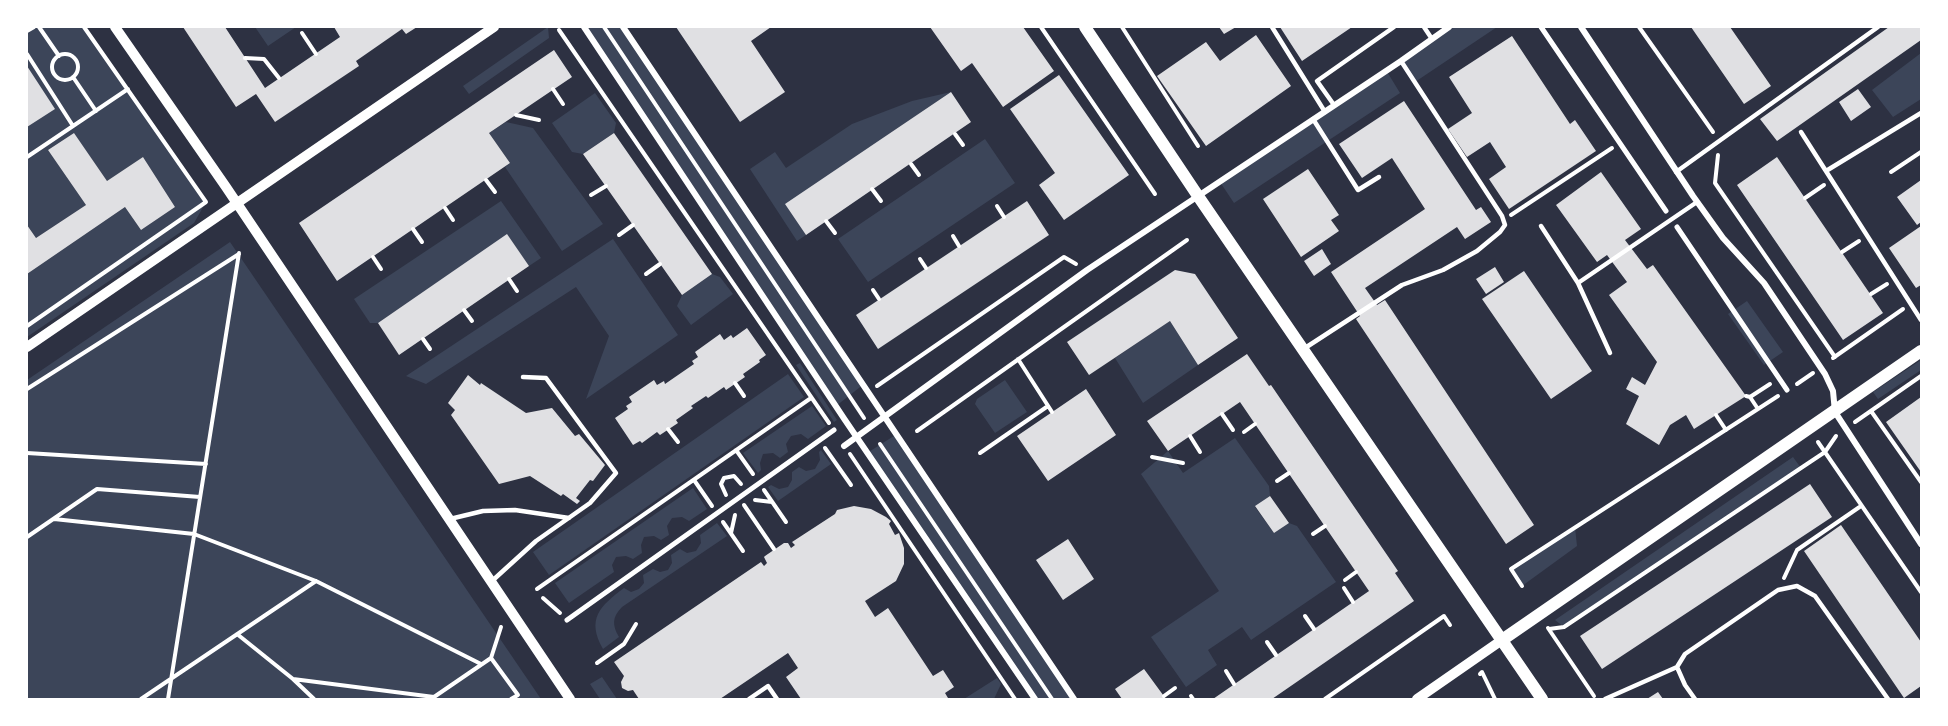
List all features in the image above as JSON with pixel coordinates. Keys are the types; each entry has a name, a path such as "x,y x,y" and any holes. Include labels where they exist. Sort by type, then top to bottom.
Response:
{"main road":[{"path":"1085,27 1542,699"},
{"path":"1503,640 1921,351"}],"street":[{"path":"116,27 570,699"},
{"path":"27,347 494,27"},
{"path":"584,27 1035,699"},
{"path":"623,27 1074,699"},
{"path":"1541,27 1666,211"},
{"path":"1581,27 1697,202 1723,238 1764,284 1821,367 1833,391 1835,412 1921,544"},
{"path":"844,446 1087,270 1447,28"},
{"path":"1677,227 1787,390"},
{"path":"567,620 834,430"},
{"path":"1417,699 1503,640"}],"lane":[{"path":"1272,27 1325,112"},
{"path":"1334,105 1317,81 1394,27"},
{"path":"1424,27 1432,39"},
{"path":"1676,172 1878,27"},
{"path":"1303,350 1402,285 1443,270 1477,250 1500,232 1505,225 1401,61"},
{"path":"1826,171 1921,113"},
{"path":"1313,119 1358,190 1379,177"},
{"path":"1802,132 1921,320"},
{"path":"1578,283 1697,202"},
{"path":"1541,226 1578,283 1610,353"},
{"path":"490,583 536,541 590,503 616,473 546,378 523,378"},
{"path":"448,519 483,511 515,510 568,518"},
{"path":"1605,699 1677,667 1685,654 1778,590 1797,586 1815,596 1888,699"},
{"path":"1677,667 1685,685 1695,699"},
{"path":"749,699 768,686 777,699"}],"path":[{"path":"27,32 34,27"},
{"path":"39,27 59,56"},
{"path":"27,326 206,202 84,27"},
{"path":"604,27 864,418"},
{"path":"1041,27 1155,194"},
{"path":"1122,27 1198,146"},
{"path":"1639,27 1720,141 1715,183 1835,357"},
{"path":"559,30 834,430"},
{"path":"302,33 316,54"},
{"path":"27,54 73,126"},
{"path":"67,55 75,58 78,66 70,79 61,79 55,74 54,63 59,56 67,55"},
{"path":"245,58 264,59 279,78"},
{"path":"73,77 96,111"},
{"path":"27,157 128,89"},
{"path":"553,89 564,104"},
{"path":"516,115 539,120"},
{"path":"954,134 963,145"},
{"path":"1503,220 1619,143"},
{"path":"1891,172 1921,152"},
{"path":"911,164 919,176"},
{"path":"486,180 495,192"},
{"path":"1805,198 1831,180"},
{"path":"591,195 606,186"},
{"path":"872,189 881,201"},
{"path":"997,206 1004,217"},
{"path":"445,208 453,220"},
{"path":"826,221 835,233"},
{"path":"619,235 633,225"},
{"path":"413,229 422,242"},
{"path":"953,236 959,246"},
{"path":"1842,252 1867,236"},
{"path":"917,431 1187,240"},
{"path":"27,388 239,253 168,699"},
{"path":"877,386 1064,256 1087,270"},
{"path":"373,257 381,269"},
{"path":"920,258 926,268"},
{"path":"646,274 660,264"},
{"path":"510,279 518,291"},
{"path":"1871,294 1895,279"},
{"path":"873,290 879,299"},
{"path":"1825,364 1911,304"},
{"path":"464,310 472,321"},
{"path":"423,339 430,349"},
{"path":"1018,359 1052,412"},
{"path":"1522,586 1511,568 1816,370"},
{"path":"1854,423 1921,376"},
{"path":"1758,409 1748,396 1779,378"},
{"path":"735,383 744,396"},
{"path":"537,589 811,398"},
{"path":"852,414 862,403"},
{"path":"980,453 1048,406"},
{"path":"1871,411 1921,482"},
{"path":"1222,414 1233,430"},
{"path":"1716,415 1726,430"},
{"path":"1244,432 1255,424"},
{"path":"668,429 678,442"},
{"path":"1594,696 1549,629 1564,627 1825,452 1836,435"},
{"path":"1190,436 1200,452"},
{"path":"1818,442 1921,592"},
{"path":"880,444 1052,699"},
{"path":"844,446 1015,699"},
{"path":"736,450 759,483"},
{"path":"27,453 206,464"},
{"path":"830,455 850,486"},
{"path":"1152,458 1183,463"},
{"path":"1277,481 1289,473"},
{"path":"732,503 721,488 721,481 724,478 734,476 746,492"},
{"path":"694,480 717,513"},
{"path":"27,537 97,489 200,497"},
{"path":"739,498 774,549"},
{"path":"772,502 786,522"},
{"path":"1778,590 1797,550 1862,506"},
{"path":"54,519 194,534 316,581 481,664"},
{"path":"1313,534 1324,526"},
{"path":"731,533 742,551"},
{"path":"1345,580 1356,572"},
{"path":"141,699 316,581"},
{"path":"1344,588 1353,602"},
{"path":"543,598 567,620"},
{"path":"1305,616 1314,629"},
{"path":"1325,699 1444,616 1450,625"},
{"path":"597,663 624,644 636,624"},
{"path":"293,679 432,698 491,658 501,627"},
{"path":"237,634 314,699"},
{"path":"1267,642 1276,655"},
{"path":"491,658 518,694 511,699"},
{"path":"1226,671 1234,684"},
{"path":"1482,672 1495,699"},
{"path":"1164,696 1175,688"}],"shaded area":[{"path":"27,27 84,27 206,202 194,223 27,337 27,274 125,207 141,230 175,207 143,157 107,181 74,133 48,150 86,205 36,238 27,225 27,127 54,109 27,66"},
{"path":"255,27 296,27 268,46"},
{"path":"548,27 549,38 469,94 463,86"},
{"path":"584,27 623,27 864,384 836,406"},
{"path":"1449,27 1497,27 1415,82 1401,61"},
{"path":"1921,53 1921,99 1893,117 1872,90"},
{"path":"1386,70 1400,93 1234,203 1220,182"},
{"path":"951,92 786,204 806,235 797,241 750,169 775,152 786,168 852,124 912,101"},
{"path":"595,93 616,123 614,133 583,154 572,152 552,123"},
{"path":"506,122 533,128 603,224 562,251 505,167 510,163 489,133"},
{"path":"985,139 1015,183 868,282 838,239"},
{"path":"501,201 541,258 529,266 507,235 378,323 370,323 354,299"},
{"path":"613,239 678,335 586,399 609,336 576,287 426,384 406,376"},
{"path":"230,242 541,699 27,699 27,380"},
{"path":"712,274 720,277 733,294 691,325 677,306 682,295"},
{"path":"1747,301 1783,352 1764,365 1728,314"},
{"path":"1170,321 1198,365 1143,403 1115,358"},
{"path":"1921,360 1921,370 1878,399 1873,392"},
{"path":"800,363 837,420 834,422 796,365"},
{"path":"788,374 804,397 549,575 533,552"},
{"path":"1005,380 1027,412 995,433 975,404 977,399"},
{"path":"812,406 826,426 808,439 801,434 791,436 786,444 788,452 780,458 773,453 763,454 760,463 761,470 758,473 743,453"},
{"path":"897,434 1074,699 1035,699 867,453"},
{"path":"1235,438 1269,486 1270,496 1255,507 1274,533 1289,523 1297,526 1336,582 1251,640 1242,627 1208,650 1217,665 1186,687 1151,637 1219,591 1141,474 1168,451 1183,473"},
{"path":"821,450 831,464 778,501 768,487 771,485 779,489 788,487 792,480 792,472 799,467 806,471 815,469 820,460"},
{"path":"1793,457 1801,468 1564,627 1555,620"},
{"path":"693,488 707,509 689,521 682,517 672,518 667,526 669,535 661,540 654,536 644,537 641,545 642,553 633,559 626,556 616,557 612,565 614,572 569,603 555,583"},
{"path":"717,523 727,536 622,607 614,621 619,637 603,649 596,629 596,621 602,607 624,588 631,592 639,589 644,583 643,575 653,569 660,572 668,570 672,563 671,555 680,549 687,553 696,551 701,543 700,535"},
{"path":"1575,527 1577,546 1522,586 1511,569"},
{"path":"602,677 617,699 600,699 590,684"},
{"path":"997,678 1001,684 994,699 964,699"}],"building":[{"path":"183,27 225,27 265,88 340,37 334,27 417,27 406,34 402,29 356,61 359,66 275,122 256,94 236,107"},
{"path":"676,27 771,27 751,41 785,92 740,122"},
{"path":"930,27 1023,27 1054,71 1003,107 972,63 961,71"},
{"path":"1219,27 1236,27 1224,34"},
{"path":"1280,27 1352,27 1302,61"},
{"path":"1691,27 1730,27 1771,86 1744,104"},
{"path":"1889,27 1921,27 1921,40 1777,141 1760,119"},
{"path":"1256,35 1291,86 1206,146 1157,76 1206,42 1220,61"},
{"path":"1512,36 1570,124 1575,120 1596,151 1509,209 1489,179 1506,167 1490,142 1467,157 1448,129 1472,113 1449,77"},
{"path":"554,50 572,77 489,133 510,163 337,281 299,223"},
{"path":"27,66 55,109 27,127"},
{"path":"1059,75 1129,175 1064,220 1039,185 1055,173 1010,109"},
{"path":"1858,89 1871,107 1851,121 1839,102"},
{"path":"951,92 971,122 806,235 785,204"},
{"path":"1404,101 1476,210 1481,207 1491,222 1465,239 1457,227 1365,288 1377,305 1385,300 1534,525 1506,544 1356,319 1360,316 1331,272 1425,209 1392,158 1362,178 1339,144"},
{"path":"74,133 107,181 143,157 175,207 141,230 125,207 27,274 27,225 36,238 86,205 48,150"},
{"path":"614,133 712,274 682,295 583,154"},
{"path":"1777,157 1883,313 1843,340 1737,185"},
{"path":"1308,169 1339,215 1331,220 1339,231 1301,257 1263,199"},
{"path":"1601,172 1641,229 1625,240 1647,269 1653,265 1746,396 1694,429 1686,415 1670,425 1659,445 1626,424 1639,396 1626,389 1632,377 1645,385 1657,362 1609,295 1627,282 1607,255 1597,262 1556,205"},
{"path":"1921,180 1921,222 1917,225 1897,197"},
{"path":"1027,201 1049,235 878,349 856,315"},
{"path":"1921,226 1921,285 1916,288 1889,248"},
{"path":"507,234 529,266 399,355 378,323"},
{"path":"1322,249 1331,264 1314,276 1304,261"},
{"path":"1495,267 1504,282 1486,294 1476,279"},
{"path":"1175,270 1195,274 1238,338 1198,365 1170,321 1089,375 1067,342"},
{"path":"1524,271 1592,371 1551,399 1482,299"},
{"path":"747,328 766,355 759,360 760,362 743,374 745,377 726,390 724,387 691,406 693,408 676,420 678,423 660,435 657,432 642,443 640,441 633,445 615,418 628,409 626,406 632,402 629,397 654,380 657,385 664,381 665,384 694,364 692,361 698,357 695,352 720,334 724,340 731,335 733,338"},
{"path":"1247,354 1269,386 1271,385 1398,571 1395,573 1414,601 1272,699 1213,699 1369,591 1240,402 1168,451 1147,421"},
{"path":"468,375 526,413 552,408 575,436 579,434 605,465 576,498 580,501 577,504 530,476 499,484 451,415 455,410 448,403"},
{"path":"1086,389 1116,435 1048,481 1017,436"},
{"path":"1921,397 1921,472 1886,422"},
{"path":"1810,484 1832,517 1602,669 1580,636"},
{"path":"1270,496 1289,523 1274,533 1255,506"},
{"path":"854,506 871,509 891,521 889,524 895,535 899,533 904,548 904,564 896,581 865,601 875,617 888,608 933,676 943,670 954,687 945,693 948,698 801,699 786,677 798,668 788,653 720,699 639,699 633,690 628,691 622,688 621,682 624,676 614,662 761,562 764,566 767,563 764,557 784,543 788,543 791,548 795,545 792,542 835,514 837,510"},
{"path":"1841,525 1921,642 1921,686 1904,698 1804,551"},
{"path":"1068,539 1094,579 1063,600 1036,560"},
{"path":"1144,669 1166,699 1122,699 1115,689"},
{"path":"1658,692 1663,699 1647,699"}]}
